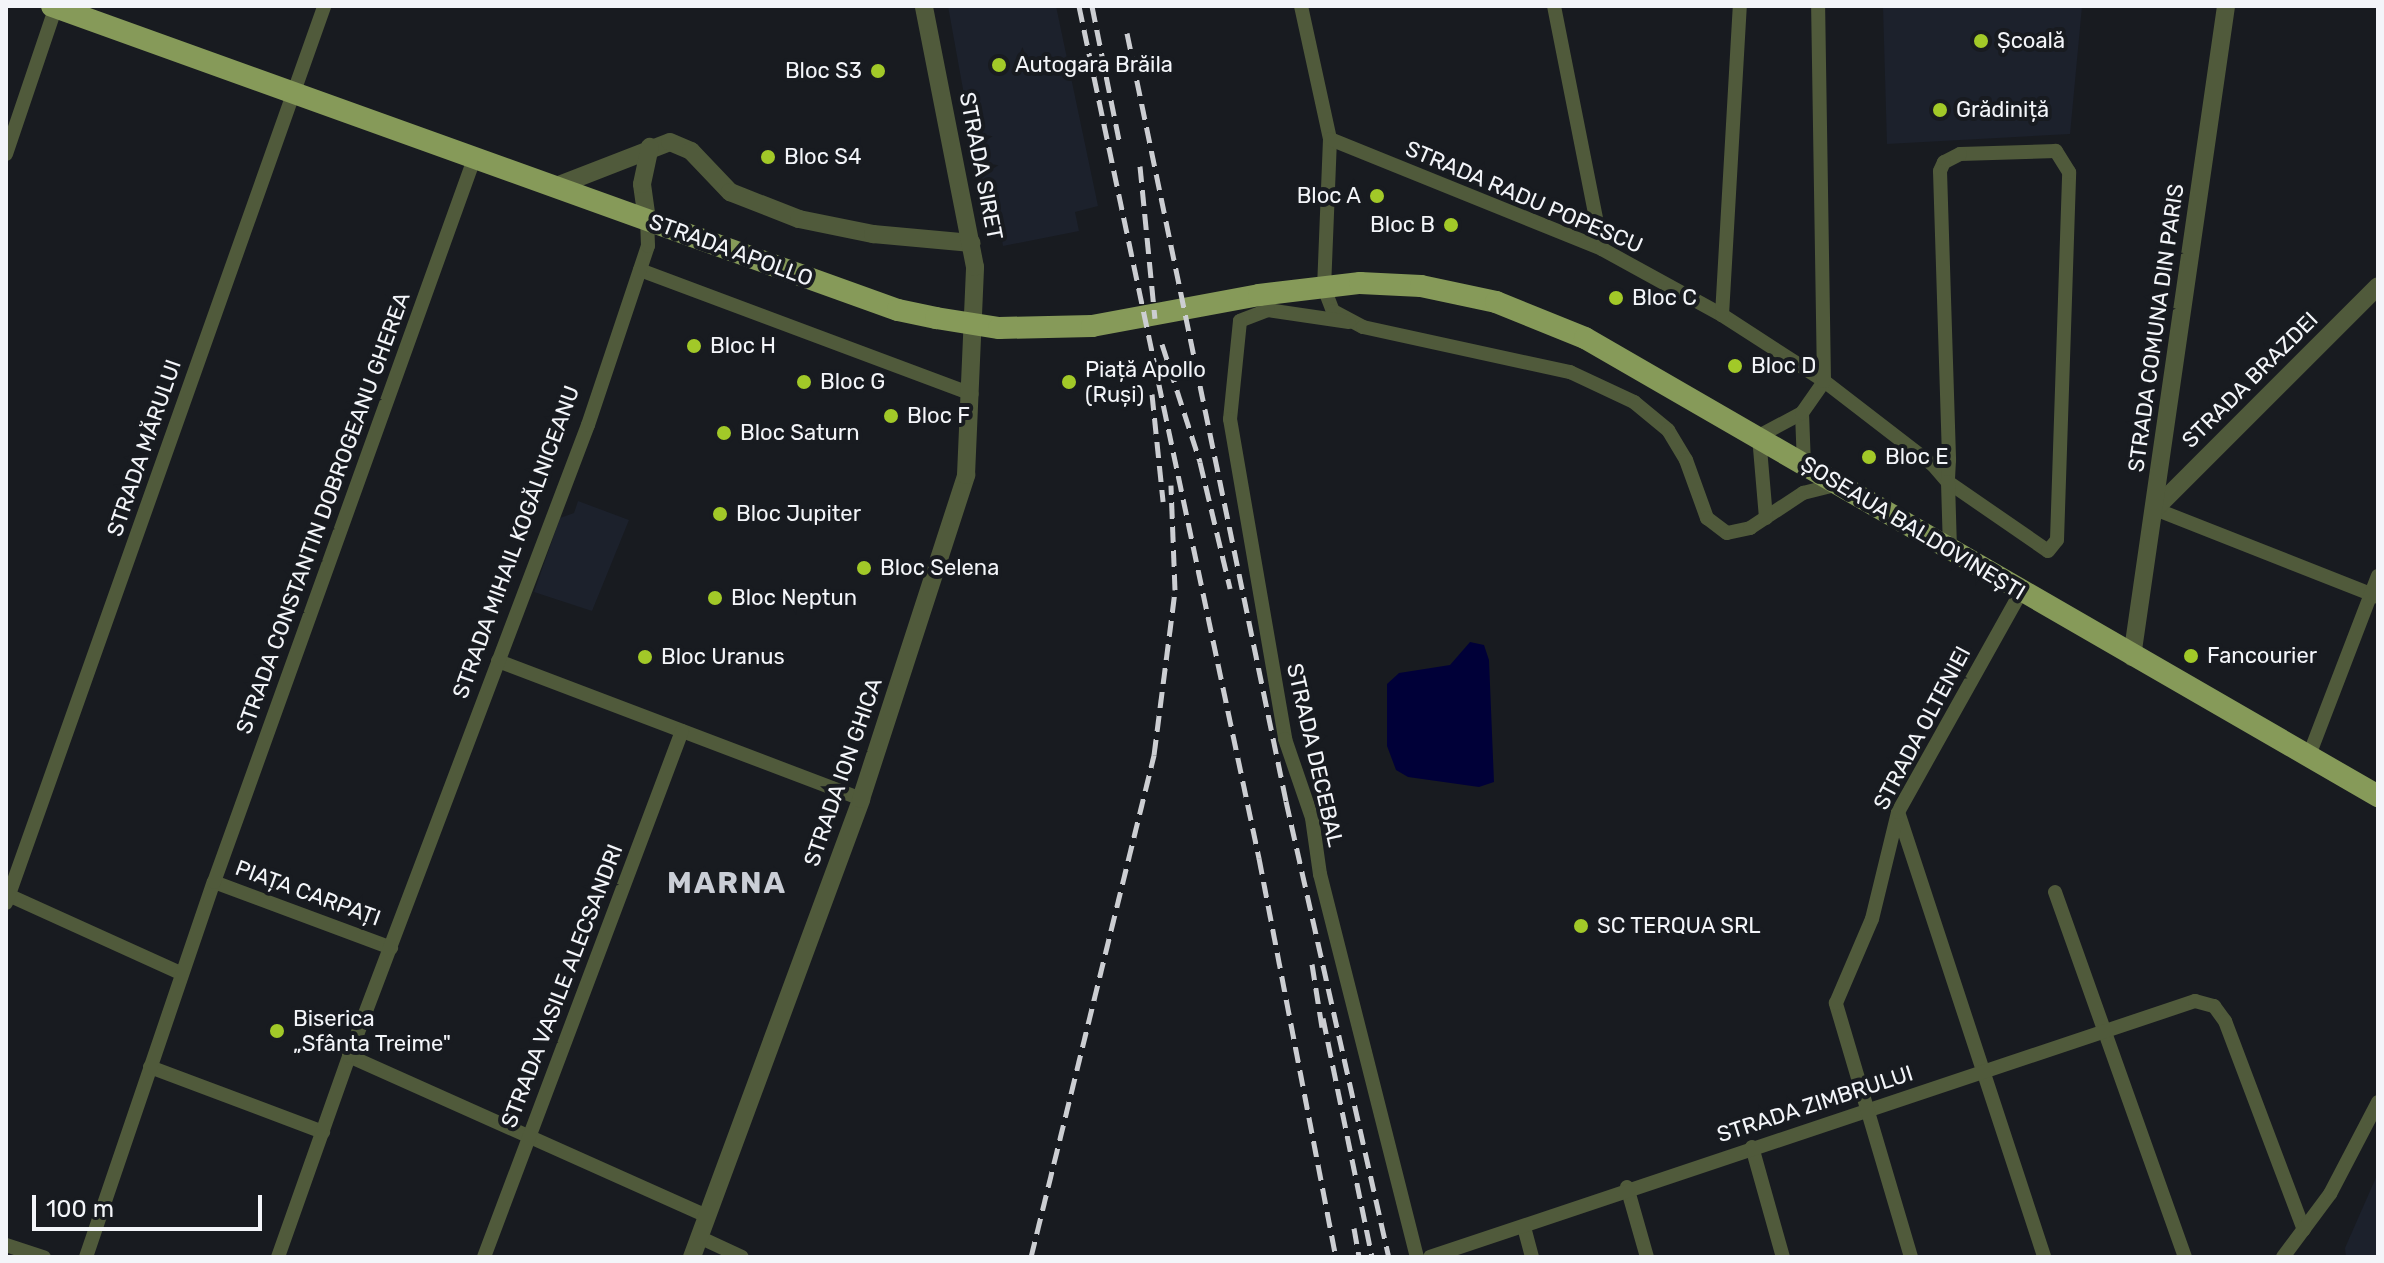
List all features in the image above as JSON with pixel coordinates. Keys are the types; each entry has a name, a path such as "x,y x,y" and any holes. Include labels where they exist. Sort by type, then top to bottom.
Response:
{"main road":[{"name":"STRADA APOLLO","path":"55,6 898,310 999,328 1058,328 1126,322 1312,287 1375,283 1436,288"},
{"name":"ȘOSEAUA BALDOVINEȘTI","path":"1436,288 1496,302 1556,325 1759,436 2132,657 2378,796"}],"street":[{"path":"6,154 55,6"},
{"name":"STRADA SIRET","path":"924,6 972,243 974,336"},
{"path":"1301,6 1330,139 1324,288 1333,311 1349,322"},
{"path":"1554,6 1602,249"},
{"path":"1722,315 1740,6"},
{"path":"1766,518 1759,436 1802,413 1824,381 1818,6"},
{"name":"STRADA COMUNA DIN PARIS","path":"2132,657 2226,6"},
{"name":"STRADA MĂRULUI","path":"7,897 324,7"},
{"name":"STRADA RADU POPESCU","path":"1330,139 1602,249 1722,315 1824,381 1948,482 2048,551 2057,540 2068,163 2046,149 1960,154 1944,162 1940,171 1948,482"},
{"path":"554,187 662,142 685,147 730,192 799,219 858,232 972,243"},
{"name":"STRADA MIHAIL KOGĂLNICEANU","path":"391,948 640,270 649,241 642,184 650,147"},
{"name":"STRADA CONSTANTIN DOBROGEANU GHEREA","path":"214,882 474,159"},
{"path":"640,270 972,394"},
{"name":"STRADA BRAZDEI","path":"2155,509 2378,286"},
{"name":"STRADA DECEBAL","path":"1417,1257 1320,874 1312,818 1285,739 1230,419 1240,321 1254,312 1276,310 1349,322 1527,359 1612,390 1668,430 1686,460 1707,518 1716,528 1740,532 1803,493 1838,484"},
{"name":"STRADA ION GHICA","path":"692,1257 861,799 958,512 972,394 974,336"},
{"path":"1802,413 1804,464"},
{"path":"1948,482 1950,551"},
{"path":"2155,509 2374,595"},
{"path":"2308,758 2374,595 2378,576"},
{"name":"STRADA OLTENIEI","path":"1911,1257 1836,1003 1872,919 1898,812 2021,592"},
{"path":"498,661 861,799"},
{"name":"STRADA VASILE ALECSANDRI","path":"484,1257 682,731"},
{"path":"1898,812 1987,1073 2044,1257"},
{"name":"PIAȚA CARPAȚI","path":"150,1067 214,882 391,948 323,1132"},
{"path":"2055,892 2185,1257"},
{"path":"7,897 182,974"},
{"name":"STRADA ZIMBRULUI","path":"1430,1257 1524,1227 1627,1187 1987,1073 2195,1001 2214,1006 2225,1021 2304,1230"},
{"path":"349,1056 528,1139 706,1216"},
{"path":"86,1257 150,1067 323,1132 278,1257"},
{"path":"2283,1257 2359,1147 2378,1102"},
{"path":"1752,1147 1783,1257"},
{"path":"1627,1187 1647,1257"},
{"path":"1524,1227 1532,1257"},
{"path":"699,1237 742,1257"},
{"path":"6,1245 44,1257"}],"shaded area":[{"path":"948,6 1056,6 1098,206 1075,212 1079,231 1003,246 1000,226 988,228"},
{"name":"Școală","path":"1883,6 2082,6 2070,134 1887,144"},
{"path":"578,501 629,520 592,611 534,592 560,518 574,513"},
{"path":"1470,642 1484,645 1489,660 1494,782 1479,787 1408,777 1396,770 1387,746 1387,684 1399,673 1450,665"},
{"path":"2378,1173 2378,1257 2346,1257 2345,1248"}],"railway":[{"path":"1079,6 1259,858 1336,1257"},
{"path":"1092,6 1119,140"},
{"path":"1127,33 1286,801 1389,1257"},
{"path":"1140,166 1155,318"},
{"path":"1162,344 1200,462 1230,588"},
{"path":"1152,394 1163,501"},
{"path":"1031,1257 1154,755 1175,590 1171,485"},
{"path":"1312,964 1322,1027"},
{"path":"1323,1018 1372,1257"},
{"path":"1354,1228 1359,1257"}],"place":[{"name":"Școală","path":"1981,41"},
{"name":"Autogara Brăila","path":"999,65"},
{"name":"Bloc S3","path":"878,71"},
{"name":"Grădiniță","path":"1940,110"},
{"name":"Bloc S4","path":"768,157"},
{"name":"Bloc A","path":"1377,196"},
{"name":"Bloc B","path":"1451,225"},
{"name":"Bloc C","path":"1616,298"},
{"name":"Bloc H","path":"694,346"},
{"name":"Bloc D","path":"1735,366"},
{"name":"Bloc G","path":"804,382"},
{"name":"Piață Apollo (Ruși)","path":"1069,382"},
{"name":"Bloc F","path":"891,416"},
{"name":"Bloc Saturn","path":"724,433"},
{"name":"Bloc E","path":"1869,457"},
{"name":"Bloc Jupiter","path":"720,514"},
{"name":"Bloc Selena","path":"864,568"},
{"name":"Bloc Neptun","path":"715,598"},
{"name":"Fancourier","path":"2191,656"},
{"name":"Bloc Uranus","path":"645,657"},
{"name":"SC TERQUA SRL","path":"1581,926"},
{"name":"Biserica „Sfânta Treime\"","path":"277,1031"}],"district":[{"name":"MARNA","path":"727,883"}]}
